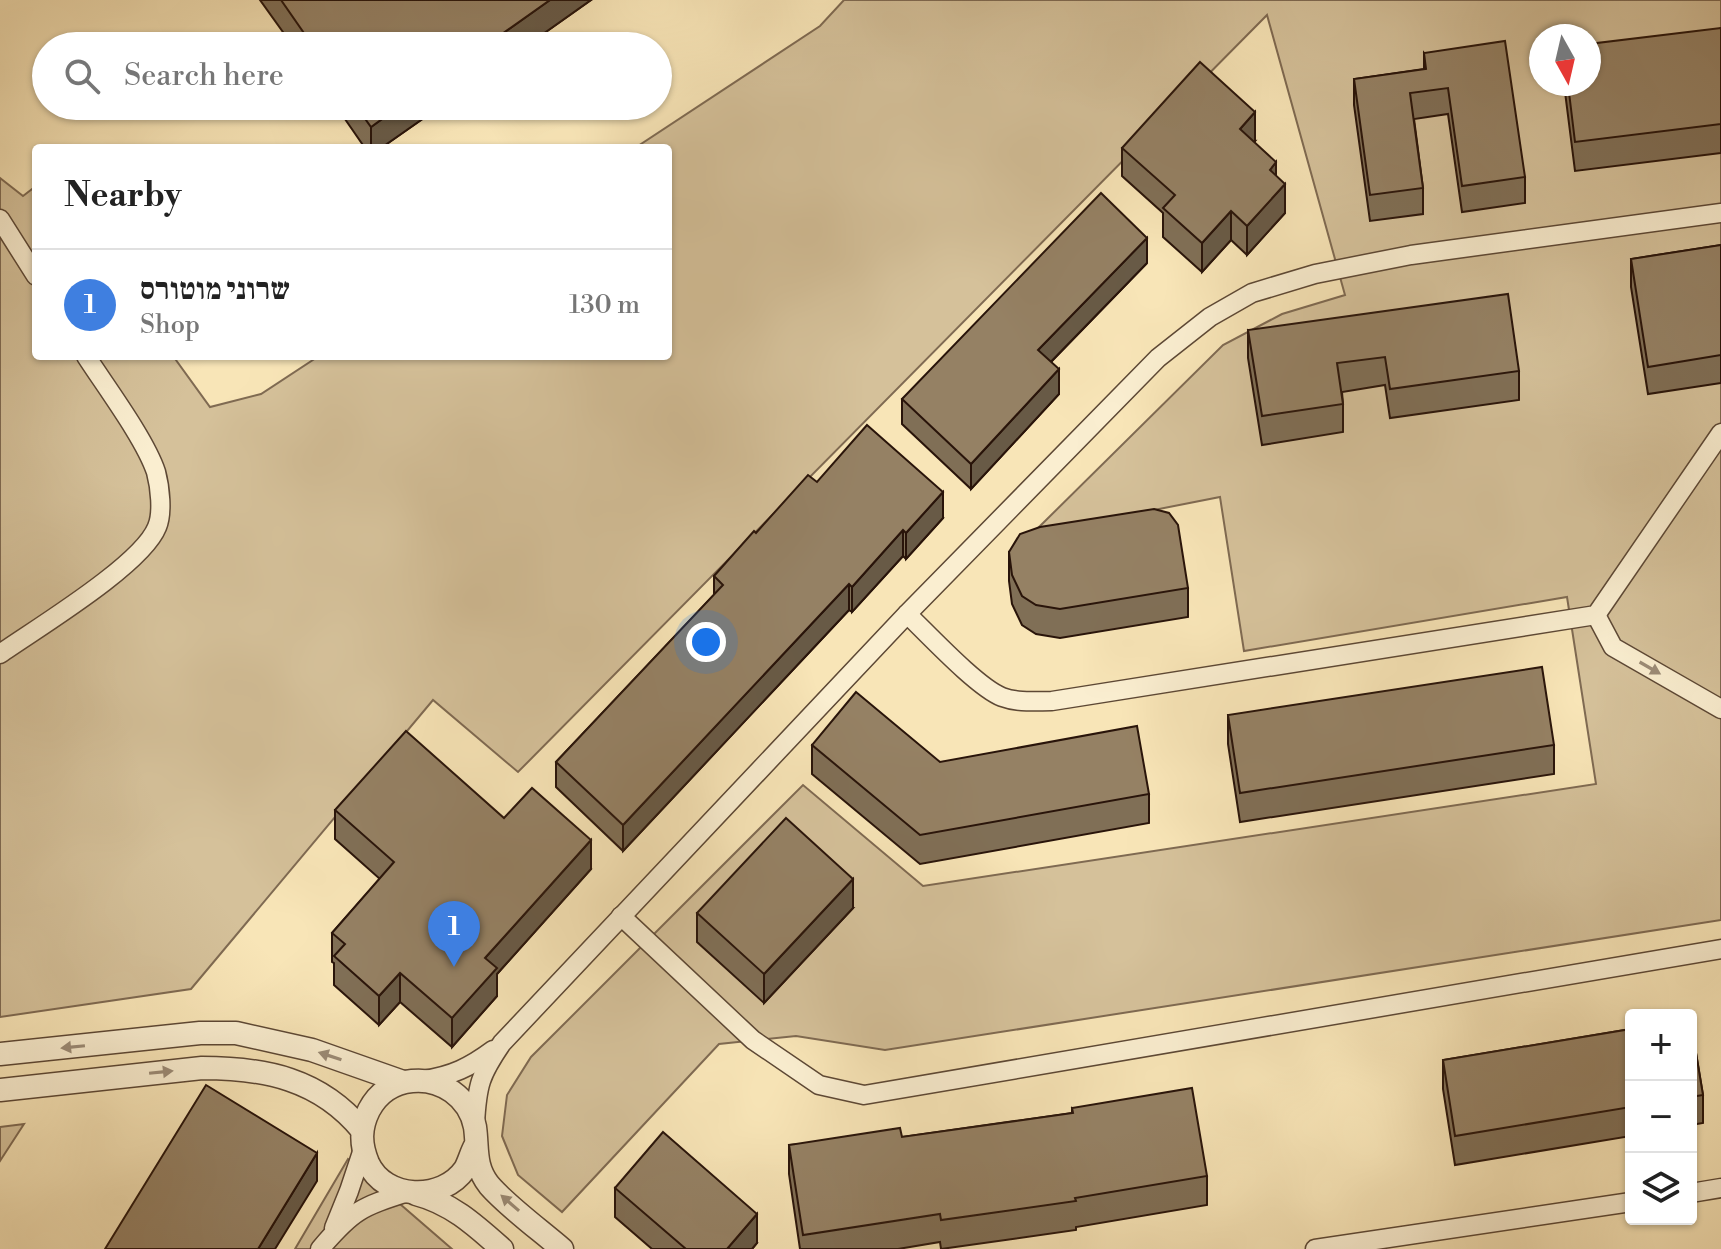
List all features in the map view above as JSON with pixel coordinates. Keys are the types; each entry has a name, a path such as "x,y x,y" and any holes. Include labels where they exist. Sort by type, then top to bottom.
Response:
{"street":[{"path":"325,1244 344,1220 366,1206 412,1192 442,1188 464,1170 475,1137 477,1088 485,1067 502,1043 907,614 1158,358 1210,317 1252,293 1315,274 1411,255 1721,213"},
{"path":"0,219 32,270"},
{"path":"0,654 120,569 146,547 158,525 156,472 89,360"},
{"path":"907,614 985,688 1003,697 1027,701 1052,701 1596,615 1721,433"},
{"path":"1596,615 1613,647 1721,709"},
{"path":"621,916 753,1040 819,1085 864,1095 1721,949"},
{"path":"0,1054 200,1033 236,1033 312,1050 412,1081 446,1087 459,1096 468,1108 478,1167 489,1185 562,1249"},
{"path":"325,1244 349,1191 362,1139 363,1121 376,1098 412,1081 464,1071 502,1043"},
{"path":"0,1090 202,1068 233,1068 302,1084 324,1094 348,1112 362,1139 370,1167 378,1176 394,1188 438,1200 466,1217 502,1249"},
{"path":"1697,1192 1721,1188"},
{"path":"1315,1249 1625,1203"}],"shaded area":[{"path":"844,0 1721,0 1721,920 885,1050 796,1036 719,1044 562,1212 518,1175 502,1136 507,1095 531,1057 803,785 923,886 1596,784 1567,597 1244,651 1220,497 1032,534 1223,345 1282,314 1345,295 1267,15 518,772 433,700 191,989 0,1017 0,178 23,196 32,189 32,360 176,360 210,407 261,394 313,360 672,360 672,144 641,144 820,26"},
{"path":"24,1124 0,1161 0,1127"},
{"path":"348,1159 452,1249 295,1249"}],"building":[{"path":"281,0 550,0 505,32 303,32"},
{"path":"1721,28 1721,124 1575,142 1569,96 1601,96 1601,43"},
{"path":"1505,41 1525,177 1462,186 1448,88 1410,93 1423,188 1370,195 1354,79 1426,69 1424,53"},
{"path":"1200,62 1255,112 1240,129 1276,162 1270,170 1285,184 1247,226 1231,211 1202,243 1163,208 1175,195 1122,148"},
{"path":"366,120 381,120 371,127"},
{"path":"1101,193 1147,238 1038,350 1059,369 971,464 902,399"},
{"path":"1721,245 1721,355 1648,367 1631,259"},
{"path":"1508,294 1519,371 1390,389 1385,357 1337,363 1343,404 1262,416 1248,330"},
{"path":"867,425 943,492 906,533 903,530 852,587 849,584 623,825 556,762 723,585 714,576 754,531 756,533 808,475 817,482"},
{"path":"1154,509 1169,513 1178,525 1188,588 1060,609 1036,605 1022,596 1012,575 1009,552 1020,534 1040,527"},
{"path":"1542,667 1554,745 1240,793 1228,715"},
{"path":"856,692 940,762 1137,726 1149,794 920,835 812,745"},
{"path":"406,731 504,818 532,788 591,840 485,958 497,968 452,1018 400,973 379,996 334,956 345,944 332,933 394,862 335,810"},
{"path":"786,818 853,879 764,974 697,913"},
{"path":"1625,1030 1625,1108 1455,1136 1443,1060"},
{"path":"1697,1059 1703,1095 1697,1096"},
{"path":"206,1085 317,1153 258,1249 105,1249"},
{"path":"1192,1088 1207,1176 1075,1198 1076,1201 941,1220 940,1214 803,1235 789,1145 900,1128 902,1137 1073,1113 1072,1108"},
{"path":"663,1132 757,1214 727,1249 686,1249 615,1188"}],"place":[{"name":"שרוני מוטורס","path":"454,967"}]}
